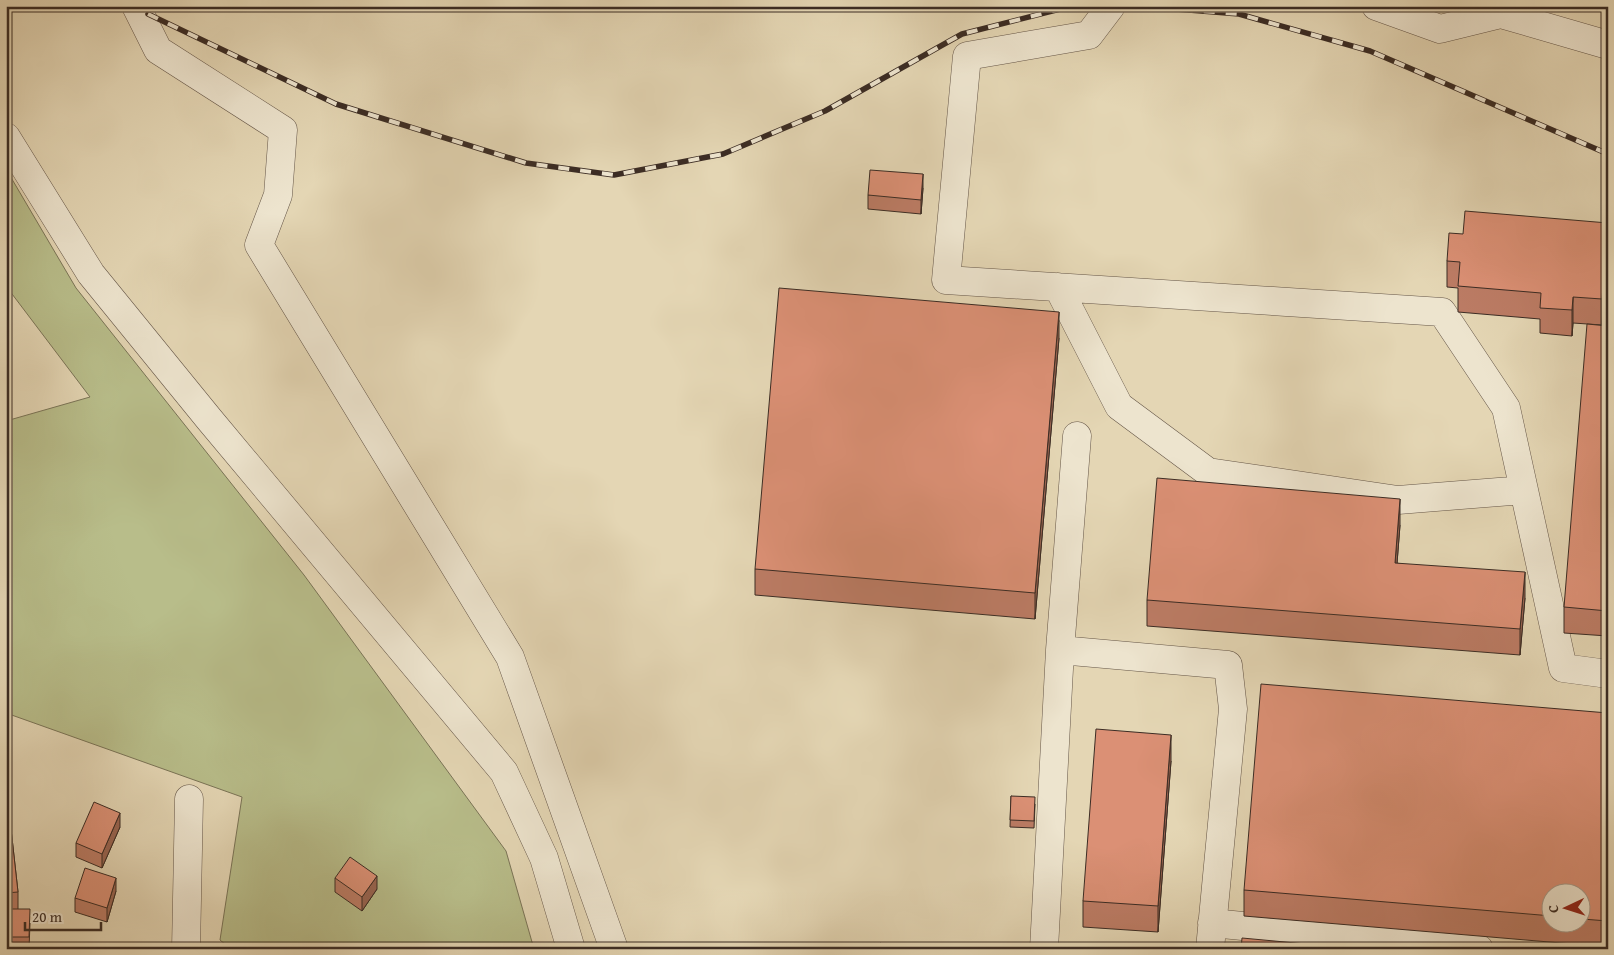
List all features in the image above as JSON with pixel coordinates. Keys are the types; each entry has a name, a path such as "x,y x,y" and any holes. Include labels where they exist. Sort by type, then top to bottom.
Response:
{"lane":[{"path":"136,6 158,50 283,130 278,195 258,246 510,657 614,949"},
{"path":"1111,6 1089,35 967,56 946,280 1442,312 1506,408 1563,668 1608,674"},
{"path":"1376,6 1440,29 1501,14 1608,45"},
{"path":"6,137 91,274 209,419 504,772 544,858 571,949"},
{"path":"1058,287 1119,406 1208,472 1398,500 1524,490"},
{"path":"1044,949 1060,650 1076,436"},
{"path":"1060,650 1228,666 1233,709 1211,936 1479,949"},
{"path":"186,949 189,799"}],"green space":[{"path":"6,169 76,288 304,575 506,851 534,949 231,949 220,940 242,797 6,713 6,421 90,397 6,286"}],"building":[{"path":"870,170 923,174 921,200 868,195"},
{"path":"1465,211 1608,223 1602,299 1573,297 1572,310 1540,308 1541,293 1458,286 1460,262 1447,261 1449,233 1463,234"},
{"path":"779,288 1059,312 1035,593 755,569"},
{"path":"1587,324 1608,326 1608,611 1564,607"},
{"path":"1157,478 1400,499 1395,563 1525,572 1520,629 1147,600"},
{"path":"1261,684 1608,713 1608,921 1592,920 1592,882 1542,882 1542,915 1244,890"},
{"path":"1096,729 1171,735 1158,906 1083,901"},
{"path":"6,784 18,892 6,893"},
{"path":"1011,796 1035,797 1034,821 1010,820"},
{"path":"94,802 120,813 102,854 76,843"},
{"path":"350,857 377,876 362,897 335,878"},
{"path":"85,868 116,878 107,908 75,898"},
{"path":"6,909 30,909 29,937 6,937"},
{"path":"1242,938 1360,949 1241,949"},
{"path":"881,943 882,949 863,949"}],"railway":[{"path":"148,14 336,104 526,163 614,175 723,154 825,111 962,34 1072,6"},
{"path":"1138,6 1239,14 1370,51 1608,154"}]}
